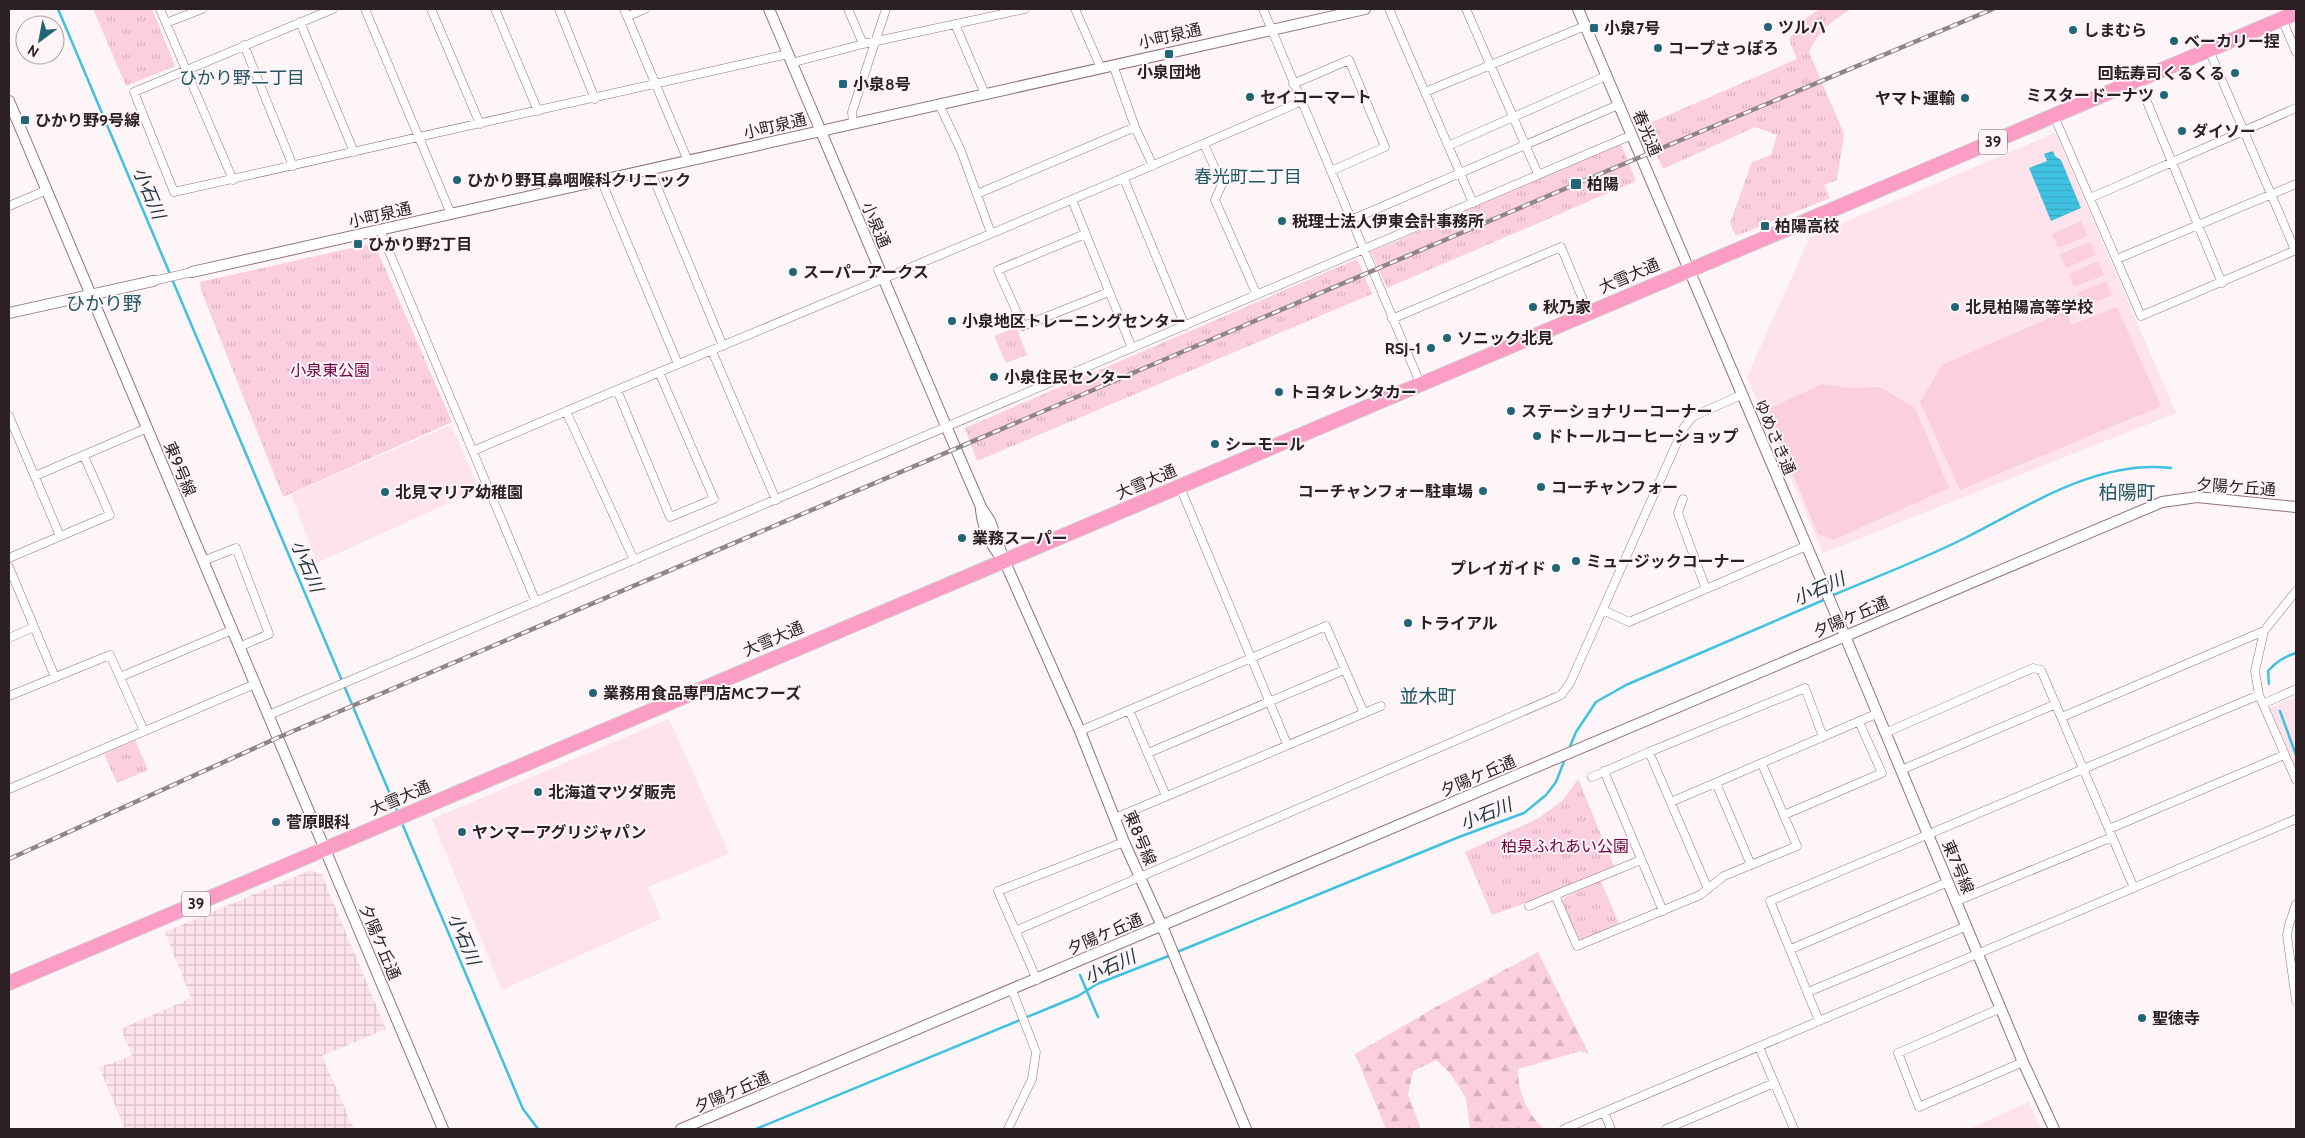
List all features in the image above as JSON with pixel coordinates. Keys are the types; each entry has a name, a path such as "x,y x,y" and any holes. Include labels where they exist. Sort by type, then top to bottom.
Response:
{"highway":[{"name":"大雪大通","path":"9,983 2296,13"}],"street":[{"path":"160,9 233,180"},
{"path":"166,23 202,9"},
{"path":"332,9 134,92 174,192 655,84 875,42 1025,9"},
{"path":"365,9 451,214"},
{"path":"431,9 480,124"},
{"path":"495,9 538,111"},
{"path":"559,9 595,98"},
{"path":"645,9 626,13 688,161"},
{"name":"小泉通","path":"769,9 882,278 981,507 990,521 1004,560"},
{"path":"848,9 863,44"},
{"path":"853,124 852,112 886,9"},
{"path":"1076,9 1101,68"},
{"path":"1262,9 1420,383"},
{"name":"小町泉通","path":"192,272 1365,9"},
{"path":"1389,9 1473,203"},
{"path":"1466,9 1538,174"},
{"name":"春光通","path":"1578,9 1689,269"},
{"path":"2282,19 2296,52"},
{"path":"300,22 354,152"},
{"path":"955,24 985,94"},
{"path":"1425,92 1585,26"},
{"path":"244,45 293,166"},
{"path":"2054,116 2141,316 2222,283 2296,250 2209,50"},
{"path":"1293,84 1349,60 1386,147 1331,171"},
{"path":"1113,65 1135,127 1153,166"},
{"path":"1448,146 1606,76"},
{"path":"2138,80 2222,283"},
{"name":"東9号線","path":"9,101 325,849"},
{"path":"473,451 882,278 1124,179 1300,102"},
{"path":"939,104 977,194 991,233"},
{"path":"1351,220 1618,104"},
{"path":"2090,198 2296,108"},
{"path":"977,194 1135,127"},
{"path":"269,715 1538,174 1632,136"},
{"path":"1204,144 1222,184 1215,200 1256,295"},
{"path":"650,170 723,346"},
{"path":"1124,179 1185,326"},
{"path":"601,180 678,364"},
{"path":"2117,259 2296,184"},
{"path":"9,206 47,190"},
{"path":"1072,200 1132,348"},
{"path":"380,230 536,602"},
{"path":"1085,234 998,270 1023,326 1109,292"},
{"path":"1392,319 1561,247 1588,312"},
{"name":"ゆめさき通","path":"1689,269 1741,396 1836,616"},
{"path":"9,313 192,272"},
{"path":"712,351 776,500"},
{"path":"617,390 670,517 714,499 659,372"},
{"path":"1015,931 1551,702 1561,695 1570,683 1683,429 1692,417 1741,396"},
{"path":"566,411 634,560"},
{"path":"9,416 60,536"},
{"path":"35,476 146,428"},
{"path":"9,558 110,515 84,456"},
{"path":"1180,487 1288,744"},
{"name":"夕陽ケ丘通","path":"681,1129 1037,980 2162,502 2197,497 2296,507"},
{"path":"1683,499 1678,513 1706,589"},
{"path":"1602,610 1629,622 1806,546"},
{"path":"203,560 236,548 269,634 239,647"},
{"name":"東8号線","path":"1004,560 1080,731 1124,842 1162,926 1246,1129"},
{"path":"9,567 11,580 56,677"},
{"path":"2296,591 2264,631 2255,672 2259,696 2296,780"},
{"name":"東7号線","path":"1836,616 1876,714 1980,954 2023,1062 2054,1129"},
{"path":"1080,731 1326,626 1364,713"},
{"path":"9,638 34,627"},
{"path":"120,677 232,630"},
{"path":"2062,717 2264,631"},
{"path":"9,696 110,655 144,731"},
{"path":"1885,733 2033,668 2041,670 2134,888"},
{"path":"1148,753 1344,670"},
{"path":"9,789 255,684"},
{"path":"1592,777 1805,688 1823,737"},
{"path":"2263,704 2296,690"},
{"path":"1819,1020 1770,901 2259,696"},
{"path":"1901,770 2056,704"},
{"path":"1115,818 1381,706"},
{"path":"1129,710 1166,796"},
{"path":"1670,802 1876,714"},
{"path":"1784,815 1882,773 1859,722"},
{"path":"1649,752 1708,888"},
{"path":"2109,829 2284,755"},
{"path":"1555,895 1577,946 1700,895 1724,876 1797,846 1762,764"},
{"path":"1604,771 1663,911"},
{"path":"1716,783 1751,865"},
{"path":"1564,1129 2296,819"},
{"path":"1957,901 2112,837"},
{"path":"1037,980 998,891 1124,842"},
{"name":"夕陽ケ丘通","path":"325,849 439,1128"},
{"path":"1529,906 1641,860"},
{"path":"1790,949 1948,882"},
{"path":"2296,904 2287,935 2296,1001"},
{"path":"1808,992 1968,926"},
{"path":"1008,1129 1032,1079 1036,1052 1012,990"},
{"path":"2001,1008 1898,1053 1919,1107 2023,1062"},
{"path":"1758,1047 1794,1129"},
{"path":"1666,1129 1774,1083"},
{"path":"1604,1112 1611,1129"}],"shaded area":[{"name":"北見柏陽高等学校","path":"2055,133 2176,413 1823,553 1747,377 1810,237"},
{"name":"北見マリア幼稚園","path":"451,425 479,489 317,563 291,494"},
{"path":"2296,697 2296,767 2270,708"},
{"path":"669,719 729,854 648,887 661,919 502,990 432,819"},
{"path":"311,870 322,875 386,1029 322,1056 354,1129 125,1129 99,1067 132,1056 121,1029 191,998 165,932"},
{"path":"2029,1102 2041,1129 1969,1129"}],"green space":[{"path":"93,9 152,9 175,66 126,86"},
{"path":"1820,9 1850,9 1821,33 1809,52 1844,134 1837,180 1824,185 1830,198 1736,236 1730,223 1752,162 1771,155 1777,135 1755,127 1663,169 1643,126 1797,59 1789,39 1805,19"},
{"path":"1621,144 1636,181 1387,288 1371,252"},
{"path":"2081,221 2087,236 2058,248 2052,234"},
{"path":"2090,242 2096,255 2066,268 2060,254"},
{"name":"小泉東公園","path":"374,243 452,422 283,497 201,290 200,282"},
{"path":"1357,259 1372,294 977,461 965,428"},
{"path":"2098,261 2104,275 2074,287 2069,274"},
{"path":"2106,281 2112,295 2083,307 2077,293"},
{"path":"2117,307 2161,406 1960,490 1920,402 1942,365 2065,311 2071,325"},
{"path":"1016,327 1027,355 1006,363 994,336"},
{"path":"1822,384 1849,388 1880,387 1915,408 1949,488 1833,540 1818,534 1766,410"},
{"path":"135,740 148,770 117,783 104,754"},
{"name":"柏泉ふれあい公園","path":"1578,779 1614,866 1526,903 1492,915 1465,852 1539,818 1563,800"},
{"path":"1601,881 1619,924 1581,940 1577,939 1562,902 1565,897"},
{"path":"1538,952 1589,1054 1581,1051 1518,1069 1519,1085 1525,1102 1533,1117 1545,1129 1470,1129 1466,1098 1450,1073 1436,1060 1413,1071 1408,1094 1421,1129 1386,1129 1355,1054 1434,1008"}],"water":[{"path":"2053,151 2055,156 2061,160 2081,208 2051,221 2029,168 2047,161 2044,154"}],"waterway":[{"name":"小石川","path":"58,9 170,274"},
{"name":"小石川","path":"172,279 398,813"},
{"name":"小石川","path":"1831,596 1932,554 2063,488 2116,471 2143,467 2171,468"},
{"name":"小石川","path":"1569,749 1576,732 1596,702 1626,685 1826,599"},
{"path":"2269,684 2268,671 2281,660 2296,653"},
{"path":"2280,711 2296,755"},
{"name":"小石川","path":"1177,952 1459,837 1524,813 1546,795 1556,782 1565,759"},
{"name":"小石川","path":"401,821 523,1109 538,1129"},
{"name":"小石川","path":"756,1129 1078,996 1097,984 1171,955"},
{"path":"1080,975 1098,1017"}],"railway":[{"path":"9,859 277,738 1576,184 1993,9"}],"place":[{"name":"ツルハ","path":"1768,27"},
{"name":"小泉7号","path":"1594,28"},
{"name":"しまむら","path":"2073,30"},
{"name":"ベーカリー捏","path":"2174,41"},
{"name":"コープさっぽろ","path":"1658,48"},
{"name":"小泉団地","path":"1169,54"},
{"name":"回転寿司くるくる","path":"2235,73"},
{"name":"小泉8号","path":"843,84"},
{"name":"ミスタードーナツ","path":"2164,95"},
{"name":"セイコーマート","path":"1250,97"},
{"name":"ヤマト運輸","path":"1965,98"},
{"name":"ひかり野9号線","path":"25,120"},
{"name":"ダイソー","path":"2182,131"},
{"name":"ひかり野耳鼻咽喉科クリニック","path":"457,180"},
{"name":"柏陽","path":"1576,184"},
{"name":"税理士法人伊東会計事務所","path":"1282,221"},
{"name":"柏陽高校","path":"1765,226"},
{"name":"ひかり野2丁目","path":"358,244"},
{"name":"スーパーアークス","path":"793,272"},
{"name":"秋乃家","path":"1533,307"},
{"name":"北見柏陽高等学校","path":"1955,307"},
{"name":"小泉地区トレーニングセンター","path":"952,321"},
{"name":"ソニック北見","path":"1447,338"},
{"name":"RSJ-1","path":"1431,348"},
{"name":"小泉住民センター","path":"994,377"},
{"name":"トヨタレンタカー","path":"1279,392"},
{"name":"ステーショナリーコーナー","path":"1511,411"},
{"name":"ドトールコーヒーショップ","path":"1537,436"},
{"name":"シーモール","path":"1215,444"},
{"name":"コーチャンフォー","path":"1541,487"},
{"name":"コーチャンフォー駐車場","path":"1483,491"},
{"name":"北見マリア幼稚園","path":"385,492"},
{"name":"業務スーパー","path":"962,538"},
{"name":"ミュージックコーナー","path":"1576,561"},
{"name":"プレイガイド","path":"1556,568"},
{"name":"トライアル","path":"1408,623"},
{"name":"業務用食品専門店MCフーズ","path":"593,693"},
{"name":"北海道マツダ販売","path":"538,792"},
{"name":"菅原眼科","path":"276,822"},
{"name":"ヤンマーアグリジャパン","path":"462,832"},
{"name":"聖徳寺","path":"2142,1018"}],"district":[{"name":"ひかり野二丁目","path":"242,78"},
{"name":"春光町二丁目","path":"1248,177"},
{"name":"ひかり野","path":"104,303"},
{"name":"柏陽町","path":"2127,492"},
{"name":"並木町","path":"1428,696"}]}
